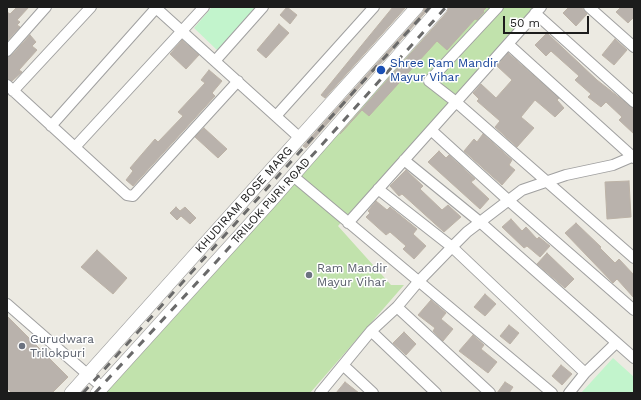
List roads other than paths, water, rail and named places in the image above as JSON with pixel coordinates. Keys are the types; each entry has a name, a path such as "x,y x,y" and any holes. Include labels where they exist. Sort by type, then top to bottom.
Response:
{"street":[{"path":"7,51 46,7"},
{"path":"91,7 10,88 127,195 133,196 238,81"},
{"path":"51,126 156,7 300,138"},
{"path":"75,147 204,7"},
{"path":"216,61 263,7"},
{"path":"276,116 374,7"},
{"name":"KHUDIRAM BOSE MARG","path":"71,393 417,7"},
{"name":"TRILOK PURI ROAD","path":"100,390 293,176 442,7"},
{"path":"498,7 428,81 456,102 634,258"},
{"path":"589,7 634,48"},
{"path":"348,223 538,10 634,102"},
{"path":"320,393 371,331 397,307 418,282 452,247 508,200 522,190 566,175 613,165 633,157 508,44"},
{"path":"431,130 508,200 634,310"},
{"path":"404,160 480,222 634,358"},
{"path":"293,176 552,393"},
{"path":"378,189 452,247 585,373"},
{"path":"7,304 87,375 100,390"},
{"path":"397,307 490,393"},
{"path":"371,331 436,393"},
{"path":"569,393 585,373 616,343"},
{"path":"343,365 373,393"}],"railway":[{"path":"83,393 430,7"},
{"path":"95,393 217,261 446,7"}],"place":[{"name":"Shree Ram Mandir Mayur Vihar","path":"381,70"},
{"name":"Ram Mandir Mayur Vihar","path":"309,275"},
{"name":"Gurudwara Trilokpuri","path":"22,346"}]}
